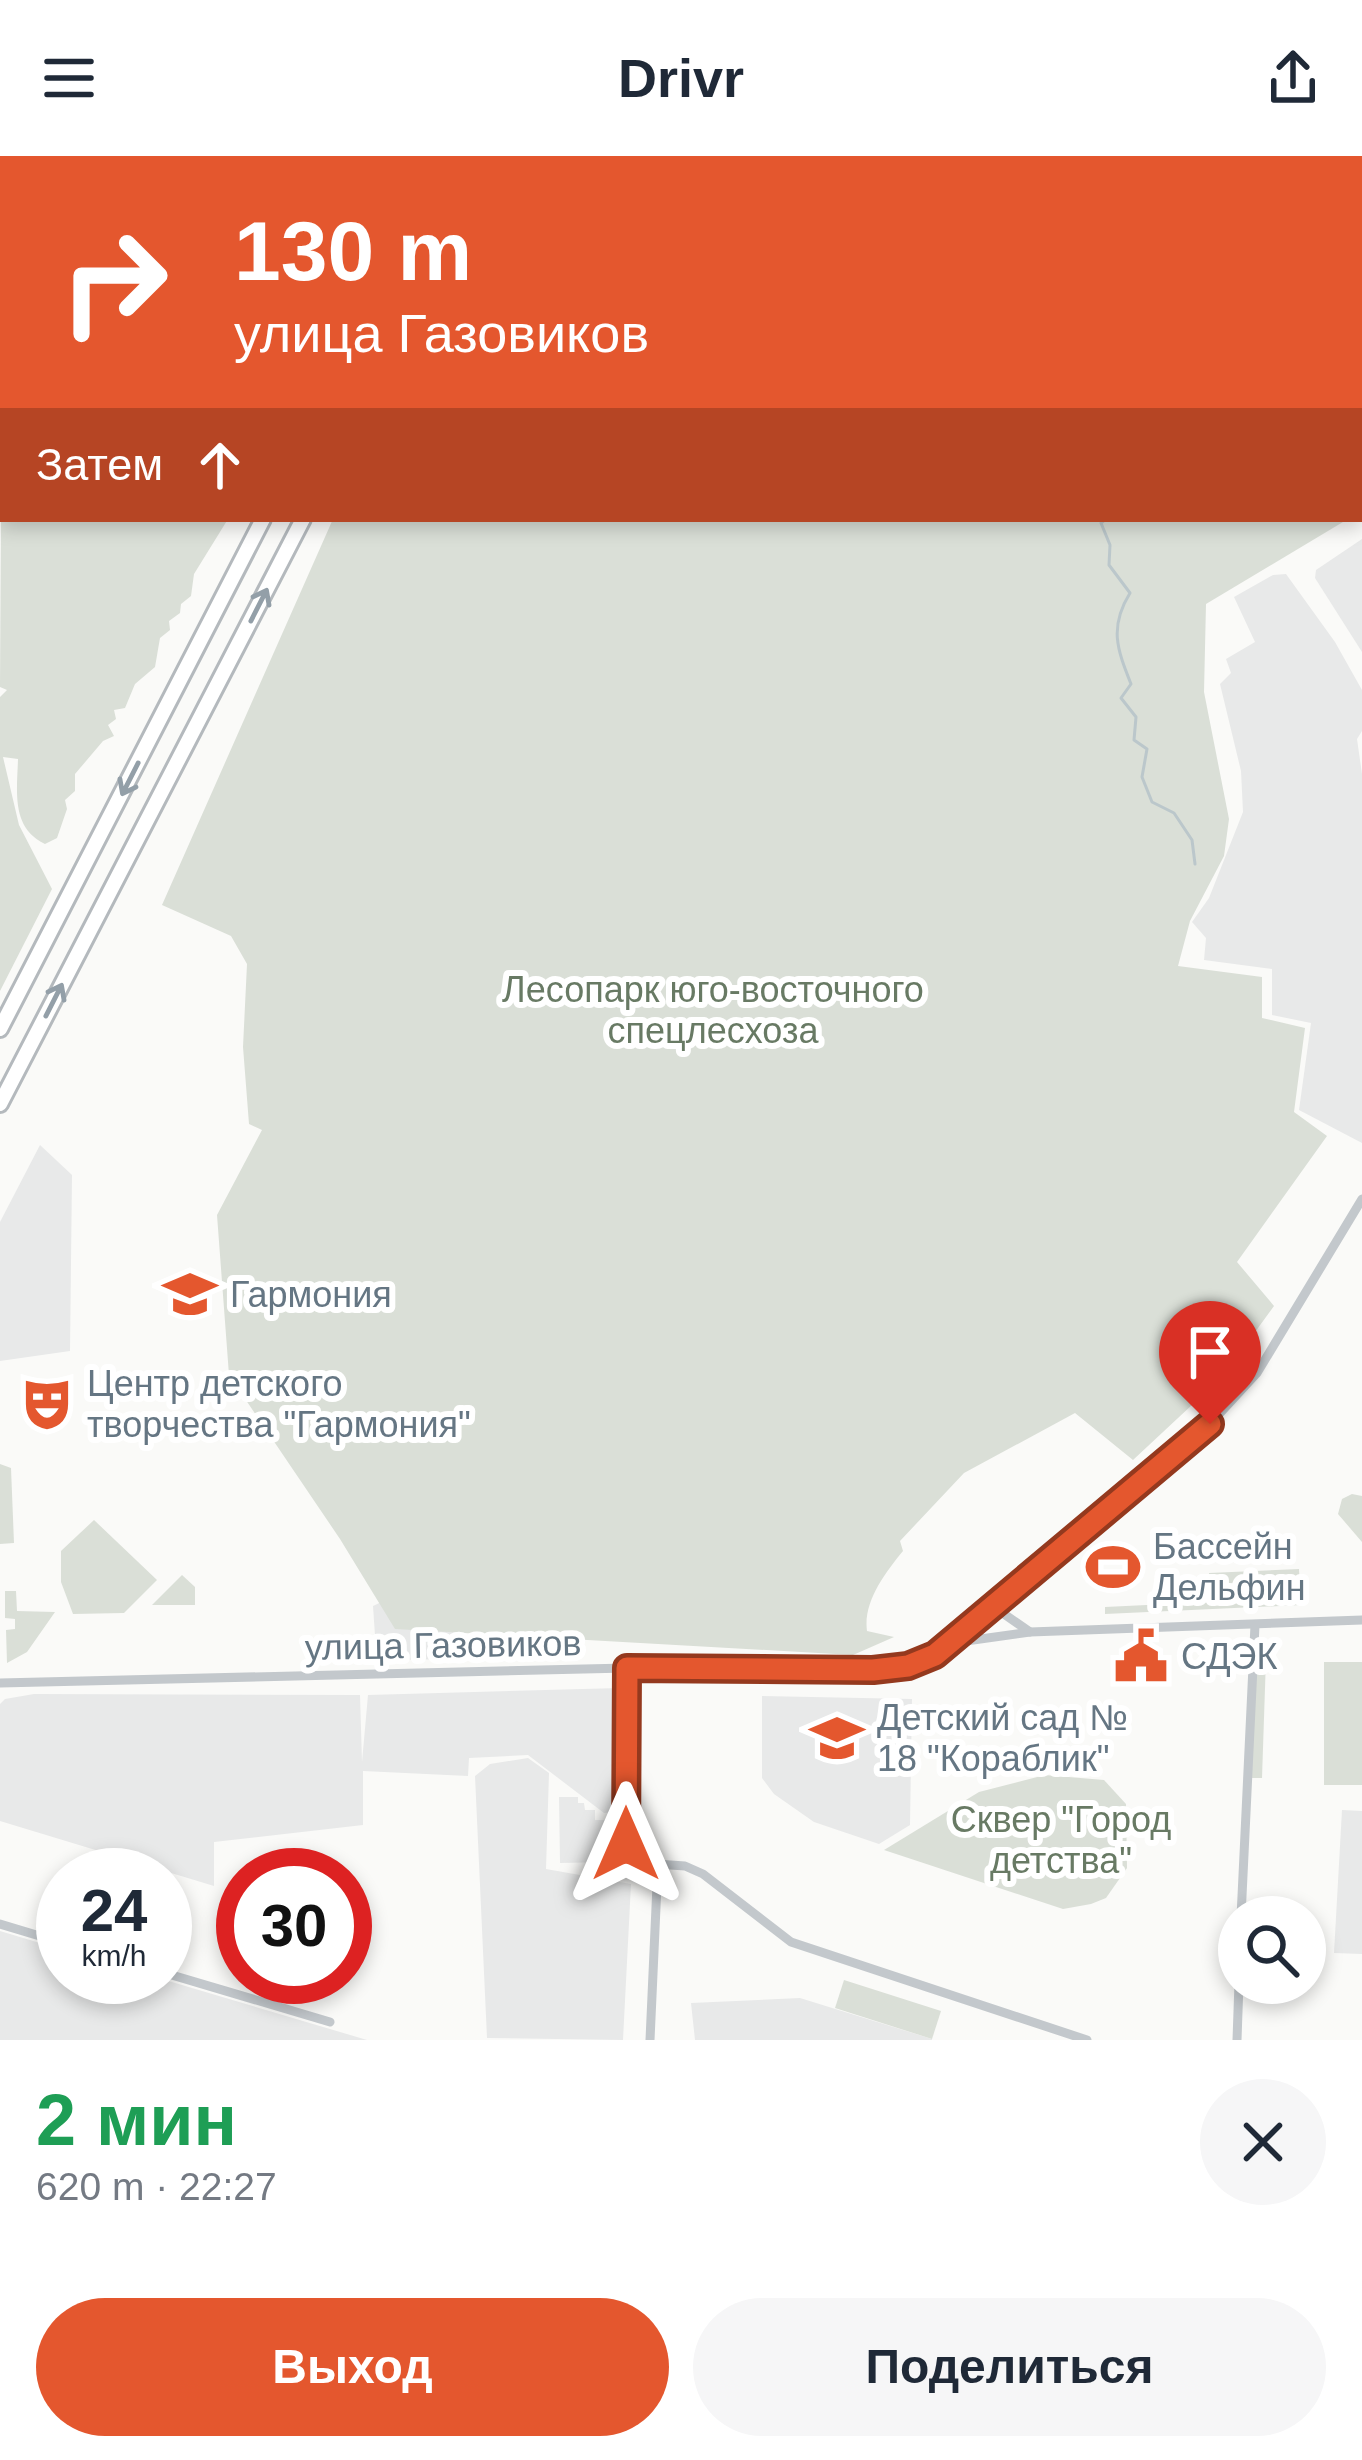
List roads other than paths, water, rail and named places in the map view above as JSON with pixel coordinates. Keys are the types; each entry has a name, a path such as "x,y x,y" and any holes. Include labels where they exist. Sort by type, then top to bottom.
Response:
{"highway":[{"path":"0,1030 260,522"},
{"path":"0,1104 301,522"}],"street":[{"path":"954,1642 1210,1424 1257,1372 1362,1199"},
{"path":"994,1607 1030,1632"},
{"path":"954,1642 1030,1632 1362,1620"},
{"path":"1242,1896 1255,1625"},
{"name":"улица Газовиков","path":"0,1683 627,1668 873,1670 908,1666 954,1642"},
{"path":"627,1668 626,1844 642,1863 686,1866 704,1874 791,1942 1087,2040"},
{"path":"650,2040 658,1863"},
{"path":"0,1924 36,1935"},
{"path":"192,1981 330,2022"},
{"path":"1237,2040 1238,2004"}],"waterway":[{"path":"1079,156 1085,156"},
{"path":"1102,522 1110,545 1109,565 1130,593 1117,628 1131,684 1121,698 1136,717 1134,740 1147,749 1142,777 1152,802 1174,813 1192,840 1195,864"}],"place":[{"name":"Гармония","path":"190,1294"},
{"name":"Центр детского творчества \"Гармония\"","path":"47,1404"},
{"name":"Бассейн Дельфин","path":"1113,1567"},
{"name":"СДЭК","path":"1141,1656"},
{"name":"Детский сад № 18 \"Кораблик\"","path":"837,1738"}],"park label":[{"name":"Лесопарк юго-восточного спецлесхоза","path":"713,1010"},
{"name":"Сквер \"Город детства\"","path":"1061,1840"}]}
